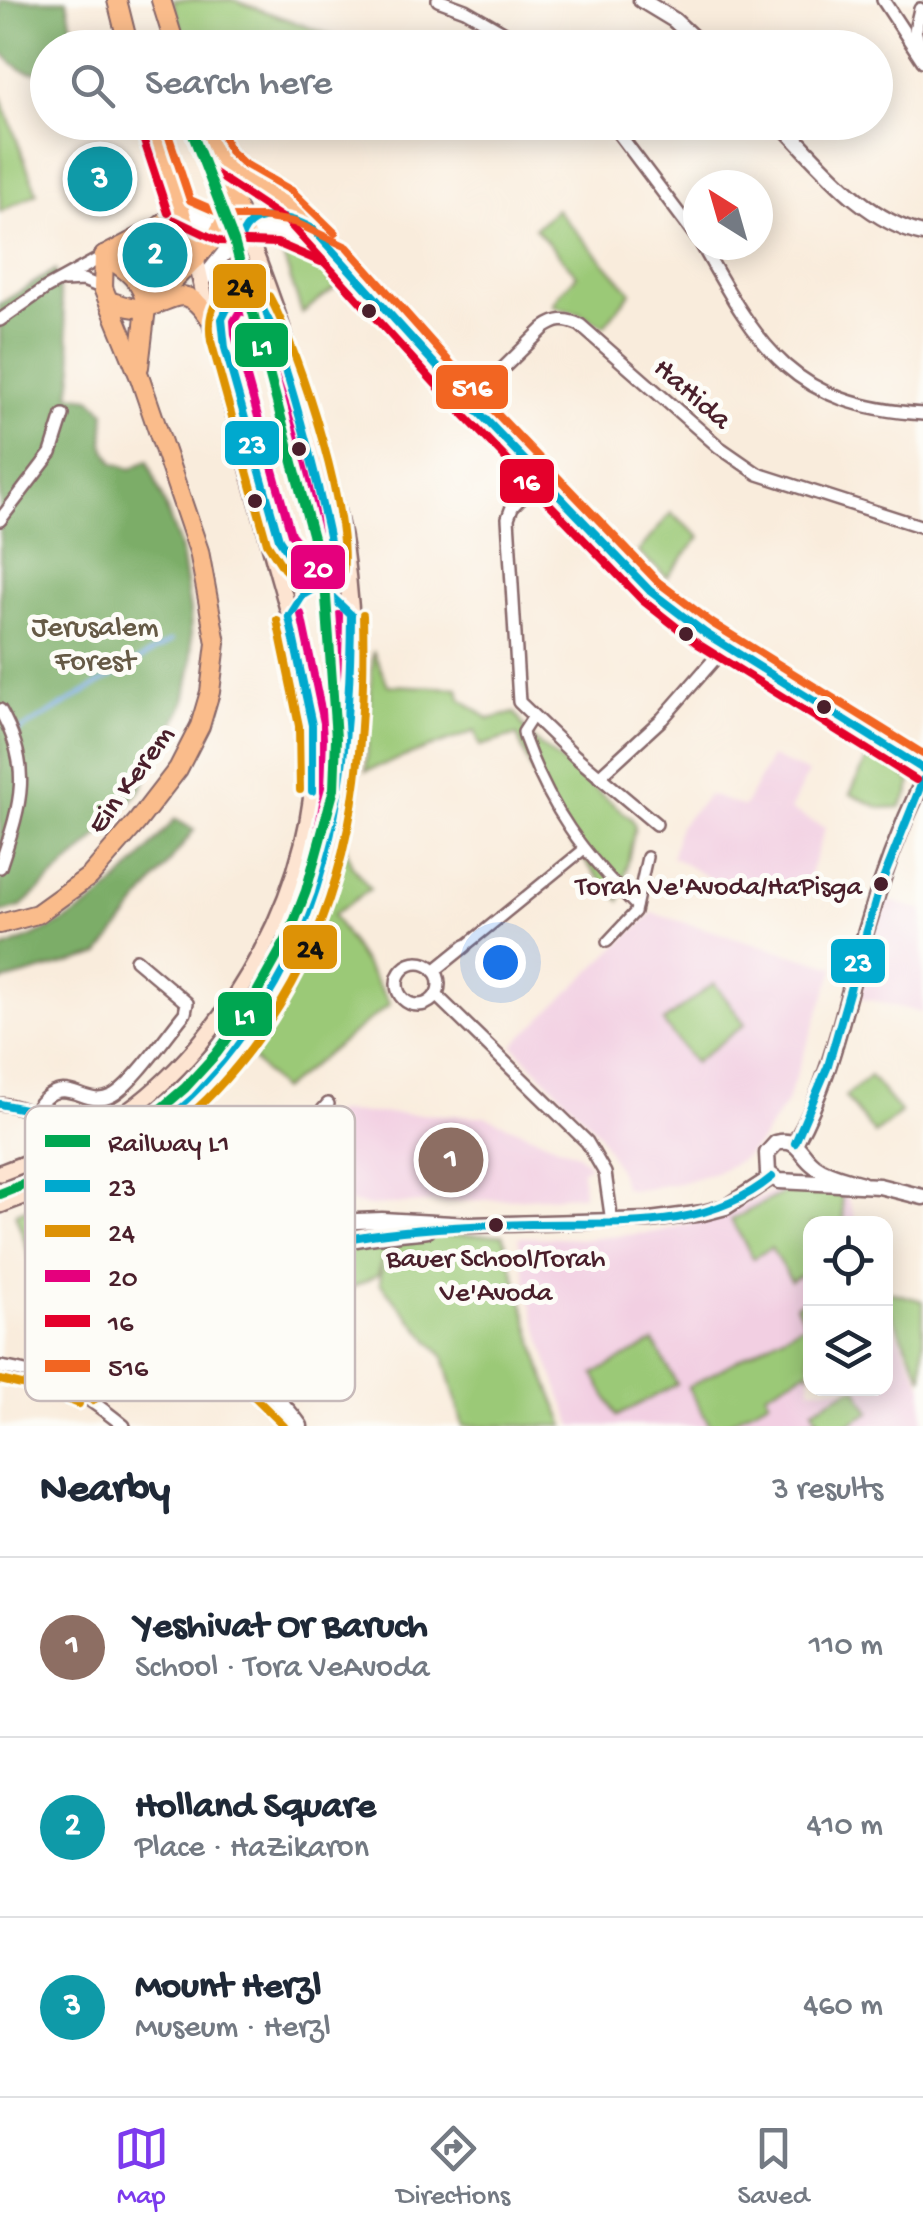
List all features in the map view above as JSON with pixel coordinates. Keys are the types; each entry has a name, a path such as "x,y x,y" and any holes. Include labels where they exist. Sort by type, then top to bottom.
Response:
{"main road":[{"path":"117,0 124,30"},
{"path":"161,0 170,30"},
{"path":"135,1106 178,1068 249,975 288,890 314,779 312,720 299,660 207,314 196,259 157,140"},
{"path":"181,1106 196,1094 265,1006 308,921 334,835 346,778 352,650 341,533 287,336 210,140"},
{"path":"215,154 236,172 284,200 313,229"},
{"path":"146,308 222,229 235,204"},
{"path":"104,256 159,227 180,209"},
{"path":"104,256 138,284 146,308"},
{"name":"Ein Kerem","path":"0,924 37,914 90,876 178,770 206,710 216,642 211,603 199,551 140,378 106,295 104,256"},
{"path":"106,295 146,308 182,296 194,300 207,314"},
{"name":"Ein Kerem","path":"140,378 138,356 146,308"},
{"path":"0,1172 25,1163"},
{"path":"0,1205 25,1193"}],"street":[{"path":"438,0 499,30"},
{"path":"641,0 685,30"},
{"path":"884,3 907,17 922,6"},
{"path":"884,3 923,59"},
{"path":"922,6 916,30 923,59"},
{"path":"624,140 683,219"},
{"path":"798,140 872,211 890,223 923,234"},
{"path":"180,209 222,229 291,234 340,257"},
{"path":"201,282 245,230 262,217 277,214 313,229 469,402 650,590 726,646 923,769"},
{"path":"0,320 46,288 104,256"},
{"path":"711,260 754,334 791,371 832,394 873,410 923,414"},
{"path":"46,288 77,279 106,295"},
{"name":"HaHida","path":"469,402 544,328 556,320 570,320 719,447 758,474 923,527"},
{"path":"0,520 52,452 63,414"},
{"path":"540,478 512,507 508,518 520,702 532,718 656,824"},
{"path":"600,777 662,719 726,646"},
{"path":"0,710 12,732 23,780 0,868"},
{"path":"532,718 523,732 539,778 582,850 636,906"},
{"path":"795,1143 811,1115 826,1072 884,872 923,780"},
{"path":"434,971 582,850"},
{"path":"607,942 635,912 647,857"},
{"path":"38,1106 58,1091 80,1092 96,1099 115,1094 185,1014 187,1003 136,960"},
{"path":"422,964 434,971 439,984 436,995 416,1006 404,1000 397,989 399,976 408,966 422,964"},
{"path":"436,995 587,1142 605,1173 612,1222"},
{"path":"0,1104 25,1109"},
{"path":"772,1177 765,1166 766,1152 776,1143 795,1143"},
{"path":"795,1143 824,1172 923,1197"},
{"path":"792,1180 802,1172 806,1158"},
{"path":"355,1220 469,1225 612,1222 704,1213 726,1207 772,1177 862,1184"},
{"path":"355,1238 469,1225"},
{"path":"0,1367 25,1373"},
{"path":"94,1401 124,1426"},
{"path":"278,1401 300,1426"},
{"path":"284,1401 284,1406"}],"shaded area":[{"path":"771,757 808,773 790,810 825,828 805,889 739,881 718,883 672,857 679,826 709,795 744,807"},
{"path":"882,899 923,910 923,1013 854,996"},
{"path":"652,913 835,967 786,1103 757,1146 719,1171 680,1183 631,1190 623,1187 620,1173 598,1132 513,1045"},
{"path":"355,1113 485,1116 578,1154 590,1166 582,1170 583,1195 355,1204"},
{"path":"793,1184 828,1188 847,1197 854,1216 803,1216 803,1396 893,1396 893,1325 923,1386 923,1426 573,1426 529,1298 518,1237 587,1239 657,1232 709,1218"}],"green space":[{"path":"0,0 67,0 73,30 30,30 30,72 20,69 0,50"},
{"path":"173,0 234,0 316,30 181,30"},
{"path":"0,95 37,193 0,212"},
{"path":"556,209 631,292 604,326 553,306 577,275 535,228"},
{"path":"291,243 307,249 343,282 302,313 280,247"},
{"name":"Jerusalem Forest","path":"55,270 74,366 70,395 91,398 105,412 103,444 114,463 131,469 148,460 180,546 190,611 192,662 185,702 140,791 88,846 21,907 0,913 0,304"},
{"path":"671,513 700,537 667,577 638,552"},
{"path":"373,651 388,685 458,688 460,698 489,719 515,713 530,737 632,819 635,826 620,901 559,824 517,735 480,746 475,731 366,771"},
{"path":"869,755 898,769 911,781 900,807 881,808 850,794"},
{"path":"175,819 194,830 99,955 0,982 0,950 59,924 92,904 126,875"},
{"path":"343,838 351,864 370,889 333,915 390,1004 281,1090 249,1055 277,1021 327,899"},
{"path":"714,983 745,1024 694,1063 663,1022"},
{"path":"870,1076 901,1113 875,1134 845,1097"},
{"path":"796,1186 841,1195 843,1216 803,1216 803,1274 791,1281 771,1248 753,1258 731,1220"},
{"path":"25,1209 25,1242 15,1213"},
{"path":"503,1235 542,1370 565,1426 463,1426 444,1357 380,1283 382,1258 378,1275 355,1286 355,1243 395,1238"},
{"path":"893,1293 923,1301 923,1379 893,1317"},
{"path":"803,1324 803,1373 766,1393 769,1400 722,1426 710,1426 688,1387"},
{"path":"654,1342 677,1384 617,1416 594,1374"},
{"path":"837,1396 861,1396 870,1412 845,1426 802,1426 817,1418 813,1409"}],"waterway":[{"path":"16,733 171,641"}],"rail line":[{"name":"L1","path":"164,1106 216,1054 244,1016 289,935 306,891 334,789 336,738 325,583 234,241 195,140"},
{"name":"L1","path":"0,1194 25,1184"}],"transit line":[{"name":"16","path":"144,140 168,213"},
{"name":"516","path":"170,140 190,200 229,217 294,222 347,247 478,394 658,582 712,623 923,754"},
{"name":"16","path":"196,140 213,172 287,221 460,411 642,600 698,644 916,780"},
{"name":"516","path":"225,140 243,163 292,191 335,233"},
{"name":"23","path":"289,617 303,595 328,580 333,563 318,487 286,370 273,331 240,263 241,239 246,228 254,221 277,217 313,229 469,402 650,591 705,633 923,769"},
{"name":"16","path":"175,220 219,241 277,243 321,262"},
{"name":"24","path":"300,585 267,543 211,341 213,308 222,295 237,285 269,296 295,355 334,485 344,561 340,586"},
{"name":"23","path":"272,327 260,304 246,297 231,301 222,319 225,348 279,539 292,559 351,615"},
{"name":"20","path":"240,311 251,314 296,439 313,510 318,567 291,534 235,335 234,321 240,311"},
{"name":"20","path":"301,614 324,723 324,792"},
{"name":"20","path":"162,1106 226,1041 265,979 295,912 316,841 329,767 339,615"},
{"name":"23","path":"179,1106 225,1058 274,987 317,886 331,834 347,726 351,615"},
{"name":"24","path":"199,1106 230,1074 281,1003 313,941 330,896 343,851 358,758 363,615"},
{"name":"23","path":"289,617 312,725 312,791"},
{"name":"24","path":"277,620 299,726 300,790"},
{"name":"23","path":"795,1143 828,1066 878,892 923,780"},
{"name":"23","path":"0,1104 25,1109"},
{"name":"23","path":"355,1238 431,1228 657,1221 717,1208 772,1177"},
{"name":"20","path":"0,1192 25,1182"},
{"name":"24","path":"0,1380 25,1386"},
{"name":"24","path":"72,1401 79,1404"},
{"name":"24","path":"259,1401 284,1426"}],"place":[{"name":"Mount Herzl","path":"100,179"},
{"name":"Holland Square","path":"155,255"},
{"name":"Torah Ve'Avoda/HaPisga","path":"881,884"},
{"name":"Yeshivat Or Baruch","path":"451,1160"},
{"name":"Bauer School/Torah Ve'Avoda","path":"496,1225"}]}
